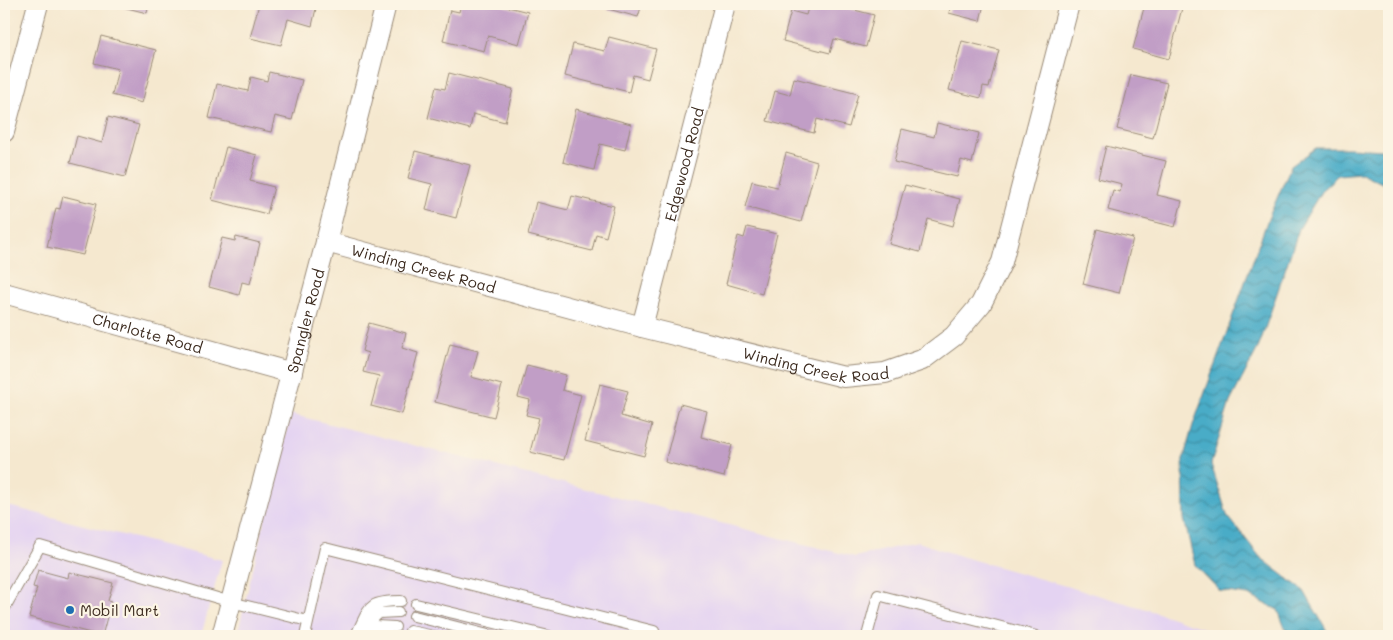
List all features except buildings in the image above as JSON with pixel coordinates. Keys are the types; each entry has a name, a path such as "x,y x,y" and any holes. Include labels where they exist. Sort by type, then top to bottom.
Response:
{"street":[{"path":"4,132 38,4"},
{"name":"Spangler Road","path":"222,636 326,242 386,4"},
{"name":"Edgewood Road","path":"642,327 725,4"},
{"name":"Winding Creek Road","path":"326,242 642,327 844,377 886,373 922,360 954,336 981,304 1002,262 1069,4"},
{"name":"Charlotte Road","path":"4,293 292,372"}],"lane":[{"path":"4,609 40,546 231,602 308,621"},
{"path":"305,636 325,548 654,631 653,636"},
{"path":"867,636 878,595 1036,636"},
{"path":"356,636 370,607 381,601 401,601"},
{"path":"416,604 549,636"},
{"path":"356,636 378,613 398,612"},
{"path":"414,616 492,636"},
{"path":"356,636 376,626 395,627"},
{"path":"4,630 7,636"},
{"path":"410,631 434,636"}],"shaded area":[{"path":"290,414 855,557 918,542 963,557 1143,608 1227,636 237,636"},
{"path":"4,505 222,560 201,636 4,636"}],"water":[{"path":"1316,148 1383,150 1389,156 1389,188 1361,173 1338,175 1322,190 1299,229 1259,346 1230,402 1211,464 1227,515 1260,557 1304,591 1326,629 1327,636 1288,636 1278,610 1248,595 1220,591 1195,565 1184,519 1183,460 1193,425 1268,219 1291,166"}],"place":[{"name":"Mobil Mart","path":"70,610"}]}
